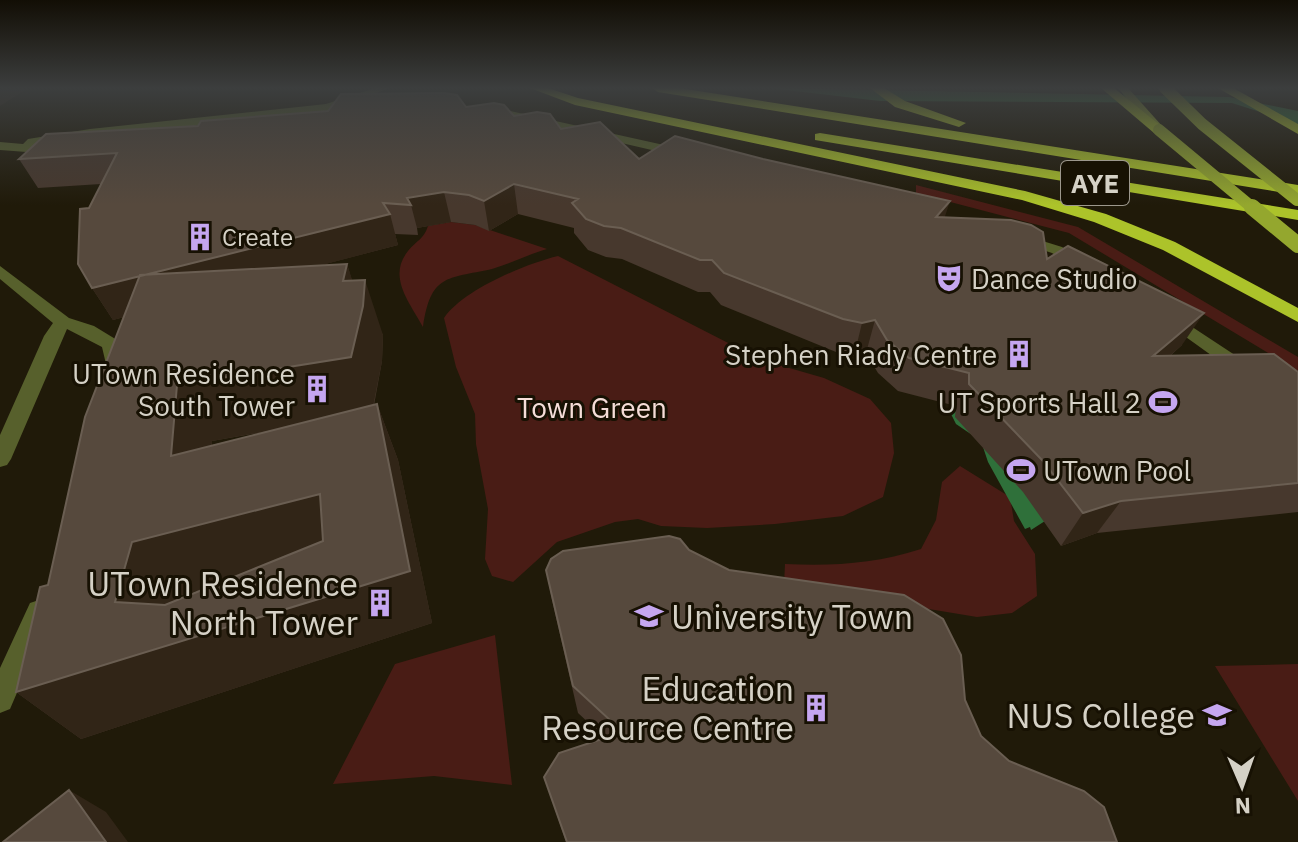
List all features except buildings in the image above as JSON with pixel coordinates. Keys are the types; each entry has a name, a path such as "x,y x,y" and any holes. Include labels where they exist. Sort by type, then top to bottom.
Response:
{"highway":[{"path":"700,127 1025,196 1100,218 1169,246 1298,316"},
{"name":"AYE","path":"762,127 988,167 1298,215"},
{"name":"AYE","path":"905,127 1298,190"},
{"path":"987,127 1298,175"},
{"path":"1156,127 1159,130"},
{"path":"988,167 1075,188 1298,228"}],"main road":[{"path":"1157,127 1298,245"},
{"path":"1206,127 1298,201"}],"street":[{"path":"28,143 140,127"},
{"path":"233,131 247,127"},
{"path":"542,127 677,161 695,158 572,127"},
{"path":"0,145 193,133"},
{"path":"0,145 86,149"},
{"path":"1009,235 1057,250 1101,276"},
{"path":"0,271 63,322 88,330 111,344 117,378 112,391"},
{"path":"1161,311 1256,378"},
{"path":"0,459 53,336 63,322"},
{"path":"0,699 46,596"}],"green space":[{"path":"916,185 1078,227 1298,357 1298,371 1069,233 916,193"},
{"path":"451,222 475,225 547,249 499,267 443,282 431,297 423,327 403,290 400,280 402,261 428,226"},
{"name":"Town Green","path":"558,256 738,348 772,363 824,378 870,399 891,423 894,453 883,497 843,516 775,524 707,528 661,526 638,519 615,522 557,542 513,582 492,576 485,559 488,509 476,444 475,414 456,367 444,318 480,288 529,265"},
{"path":"960,466 1010,497 1014,521 1035,554 1037,596 1012,613 977,617 784,585 785,564 854,563 921,549 936,520 942,482"},
{"path":"495,635 512,785 434,776 333,784 395,664"},
{"path":"1298,664 1298,801 1215,666"}],"shaded area":[{"path":"964,407 1045,521 1031,530 1030,527 1025,529 988,462 981,441 956,424 951,414"}],"place":[{"name":"Create","path":"200,237"},
{"name":"Dance Studio","path":"949,278"},
{"name":"Stephen Riady Centre","path":"1019,354"},
{"name":"UTown Residence South Tower","path":"317,389"},
{"name":"UT Sports Hall 2","path":"1163,402"},
{"name":"UTown Pool","path":"1021,470"},
{"name":"UTown Residence North Tower","path":"380,603"},
{"name":"University Town","path":"649,616"},
{"name":"Education Resource Centre","path":"816,708"},
{"name":"NUS College","path":"1217,715"}]}
